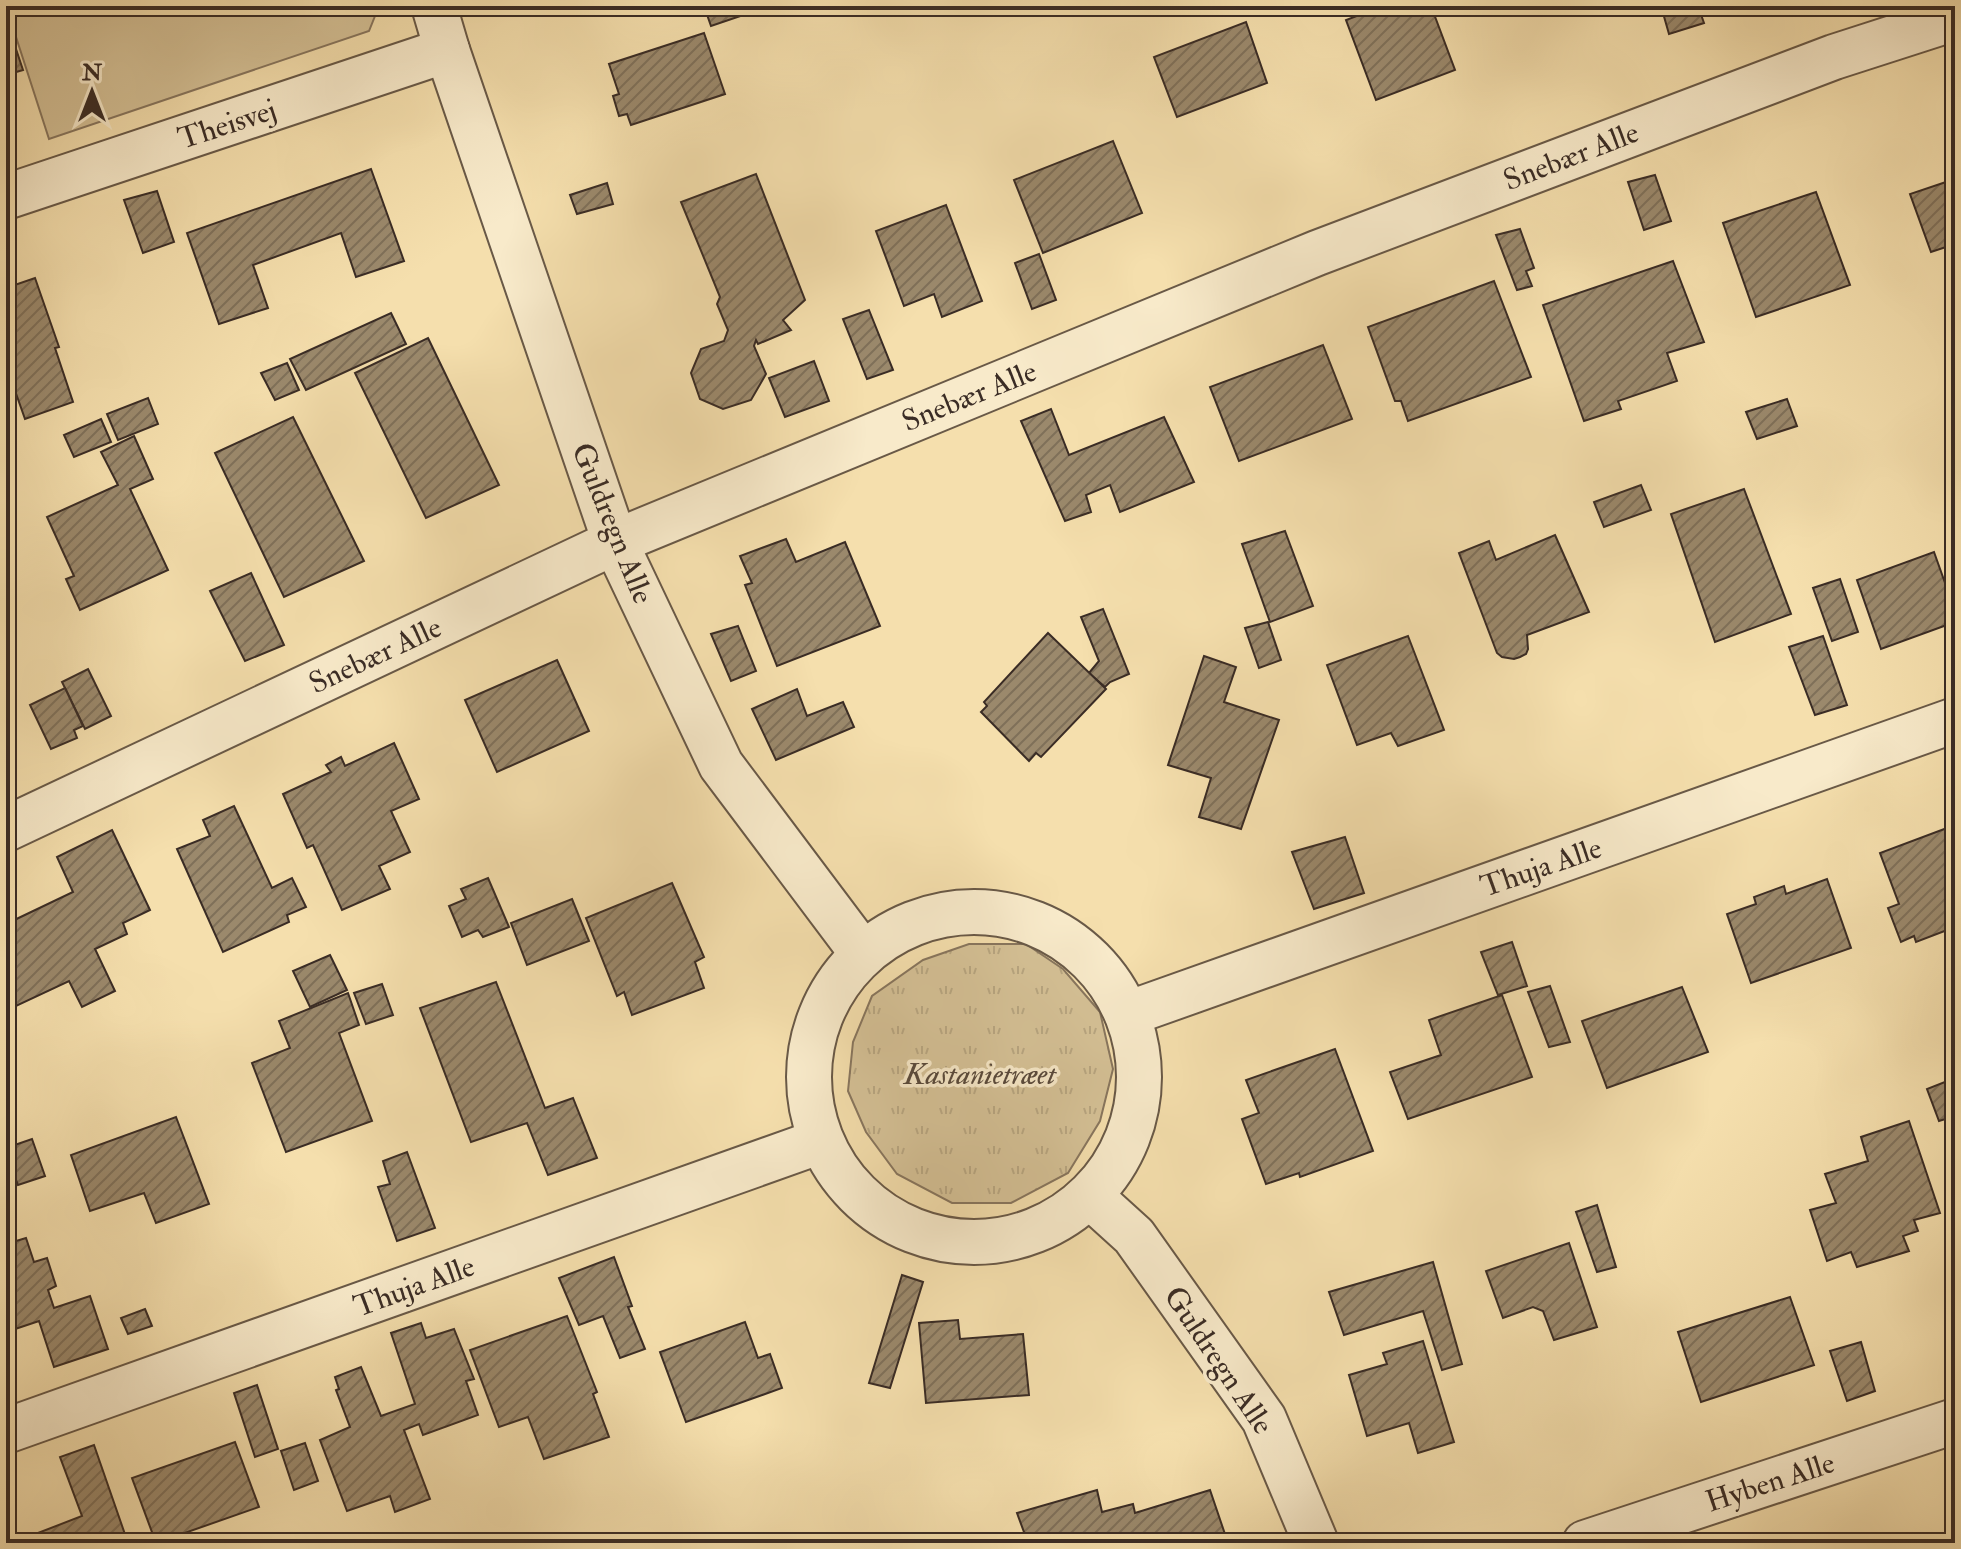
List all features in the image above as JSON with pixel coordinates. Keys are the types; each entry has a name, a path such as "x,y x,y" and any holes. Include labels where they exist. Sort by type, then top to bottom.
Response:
{"street":[{"name":"Guldregn Alle","path":"434,6 615,542 721,765 863,954"},
{"name":"Snebær Alle","path":"6,829 615,542 1317,253 1834,57 1955,18"},
{"name":"Theisvej","path":"6,197 447,50"},
{"name":"Thuja Alle","path":"1127,1014 1955,720"},
{"path":"958,912 1010,915 1059,935 1099,969 1127,1014 1139,1066 1134,1118 1113,1167 1091,1197 1035,1232 986,1243 937,1239 891,1221 852,1190 821,1141 809,1099 810,1046 829,995 863,954 907,925 958,912"},
{"name":"Thuja Alle","path":"6,1431 821,1141"},
{"name":"Guldregn Alle","path":"1091,1197 1134,1236 1264,1419 1316,1543"},
{"name":"Hyben Alle","path":"1585,1543 1955,1421"}],"green space":[{"path":"6,6 379,6 369,31 49,139"},
{"name":"Kastanietræet","path":"969,944 1026,944 1063,969 1100,1012 1113,1069 1100,1121 1068,1173 1011,1203 952,1203 897,1174 866,1132 848,1091 853,1042 872,996 923,960"}],"building":[{"path":"704,6 757,6 758,10 711,26"},
{"path":"1383,6 1431,6 1455,70 1376,100 1346,20"},
{"path":"1661,6 1698,6 1704,23 1669,34"},
{"path":"6,19 23,70 6,75"},
{"path":"1246,22 1267,83 1177,117 1154,57"},
{"path":"704,33 725,94 631,125 627,114 619,116 613,96 619,94 609,64"},
{"path":"1113,141 1142,213 1043,253 1014,180"},
{"path":"371,169 404,261 356,277 341,233 253,265 268,308 219,324 187,233"},
{"path":"756,174 805,300 783,320 791,330 758,344 756,340 754,346 766,374 751,400 723,409 700,399 691,373 701,349 724,341 728,330 717,304 720,297 681,202"},
{"path":"1655,175 1671,221 1644,230 1628,182"},
{"path":"1955,179 1955,244 1931,252 1910,194"},
{"path":"607,183 613,204 577,214 570,195"},
{"path":"157,191 174,242 143,253 124,200"},
{"path":"1816,192 1850,285 1756,317 1723,223"},
{"path":"946,205 982,301 942,317 934,294 904,306 876,231"},
{"path":"1520,229 1534,268 1526,271 1532,286 1517,290 1496,235"},
{"path":"1039,254 1056,300 1032,309 1015,263"},
{"path":"1673,261 1704,342 1667,353 1677,381 1618,401 1621,409 1584,421 1543,305"},
{"path":"35,278 59,347 55,348 73,402 25,419 6,365 6,288"},
{"path":"1494,281 1531,377 1408,421 1401,401 1395,401 1368,327"},
{"path":"869,310 893,370 867,379 843,319"},
{"path":"391,313 406,344 306,390 290,359"},
{"path":"428,338 499,485 426,518 355,373"},
{"path":"1323,345 1352,419 1239,461 1210,387"},
{"path":"814,361 829,401 785,417 769,378"},
{"path":"287,363 299,390 275,400 261,373"},
{"path":"148,398 158,424 118,440 107,414"},
{"path":"1787,399 1797,426 1757,439 1746,412"},
{"path":"1051,409 1069,455 1164,417 1194,482 1120,512 1110,485 1086,495 1091,512 1065,521 1021,421"},
{"path":"293,417 364,561 284,597 215,453"},
{"path":"101,419 111,442 74,457 64,435"},
{"path":"134,436 153,479 130,489 168,570 80,610 66,579 74,576 47,517 118,485 101,452"},
{"path":"1641,485 1651,510 1604,527 1594,502"},
{"path":"1744,489 1791,614 1715,642 1671,514"},
{"path":"6,516 15,536 6,540"},
{"path":"1285,531 1313,606 1270,622 1242,544"},
{"path":"1555,535 1589,612 1527,635 1526,654 1514,659 1502,657 1497,653 1459,553 1489,541 1496,560"},
{"path":"786,539 796,562 845,542 880,626 777,666 745,585 752,583 740,556"},
{"path":"1934,552 1955,611 1955,622 1881,649 1857,580"},
{"path":"251,573 284,645 245,661 210,591"},
{"path":"1840,579 1858,632 1832,641 1813,588"},
{"path":"1103,609 1129,674 1105,687 1089,673 1099,661 1081,617"},
{"path":"1268,622 1281,660 1259,668 1245,628"},
{"path":"738,626 756,671 731,681 711,634"},
{"path":"1048,633 1106,689 1041,757 1036,753 1029,761 981,712 987,706 984,702"},
{"path":"1408,636 1444,730 1398,746 1391,733 1357,745 1327,665"},
{"path":"1823,636 1847,705 1815,715 1789,647"},
{"path":"1204,656 1236,667 1224,702 1279,720 1241,829 1199,817 1211,778 1168,765"},
{"path":"557,660 589,731 497,772 465,700"},
{"path":"88,669 111,716 85,729 62,682"},
{"path":"65,688 83,726 74,730 77,738 51,749 30,705"},
{"path":"797,689 807,716 843,702 854,727 776,760 752,709"},
{"path":"394,743 419,799 391,811 410,852 379,866 390,889 342,910 313,845 307,848 283,794 331,772 326,765 341,757 345,766"},
{"path":"234,806 272,888 292,878 306,907 287,915 289,922 223,952 177,849 210,836 203,820"},
{"path":"1955,825 1955,927 1916,942 1914,936 1901,942 1888,908 1899,904 1880,853"},
{"path":"112,830 150,910 123,923 127,934 95,949 115,991 82,1007 69,981 16,1006 6,984 6,924 73,892 57,857"},
{"path":"1345,837 1364,893 1314,909 1292,852"},
{"path":"488,878 509,927 483,937 478,930 462,937 449,906 466,899 461,889"},
{"path":"1827,879 1851,948 1751,983 1727,914 1756,904 1754,897 1784,886 1786,894"},
{"path":"672,883 704,957 695,962 704,988 632,1015 624,992 617,996 586,918"},
{"path":"572,899 589,941 527,965 511,923"},
{"path":"1512,942 1527,986 1498,995 1481,952"},
{"path":"330,955 347,990 310,1007 293,971"},
{"path":"496,982 545,1108 573,1098 597,1158 548,1175 527,1123 471,1142 420,1008"},
{"path":"382,984 393,1015 366,1024 354,993"},
{"path":"1550,986 1570,1042 1549,1047 1528,992"},
{"path":"1682,987 1708,1052 1607,1088 1582,1021"},
{"path":"348,993 359,1025 339,1033 372,1121 286,1152 252,1063 290,1048 279,1021"},
{"path":"1502,995 1532,1077 1408,1119 1390,1072 1441,1055 1429,1020"},
{"path":"1335,1049 1373,1151 1300,1177 1299,1173 1266,1184 1242,1119 1259,1113 1246,1080"},
{"path":"1955,1078 1955,1116 1939,1121 1927,1089"},
{"path":"176,1117 209,1204 156,1223 144,1193 90,1211 71,1155"},
{"path":"1909,1121 1940,1213 1914,1220 1918,1231 1903,1236 1909,1251 1857,1267 1851,1252 1827,1261 1810,1210 1836,1203 1825,1174 1868,1161 1861,1137"},
{"path":"32,1139 45,1176 18,1185 6,1148"},
{"path":"407,1152 435,1228 397,1241 378,1187 390,1184 383,1161"},
{"path":"1597,1205 1616,1267 1597,1272 1576,1212"},
{"path":"26,1238 34,1262 47,1258 56,1286 48,1290 54,1308 90,1296 108,1349 54,1367 39,1321 6,1332 6,1244"},
{"path":"1569,1243 1597,1327 1554,1340 1543,1311 1533,1307 1503,1318 1486,1271"},
{"path":"614,1257 632,1306 628,1307 645,1349 620,1358 603,1316 579,1325 559,1278"},
{"path":"1433,1262 1462,1364 1442,1370 1423,1311 1344,1335 1329,1292"},
{"path":"902,1275 923,1282 890,1388 869,1383"},
{"path":"1790,1297 1814,1365 1701,1402 1678,1332"},
{"path":"145,1309 152,1326 128,1334 121,1318"},
{"path":"567,1316 597,1392 593,1394 609,1437 544,1459 528,1417 499,1427 470,1350"},
{"path":"958,1320 960,1339 1023,1334 1029,1395 926,1403 919,1323"},
{"path":"745,1322 758,1358 770,1354 782,1388 686,1422 660,1352"},
{"path":"421,1323 426,1338 454,1329 474,1379 466,1381 478,1415 423,1435 419,1424 404,1430 430,1499 395,1512 390,1496 347,1511 320,1440 350,1427 336,1390 339,1389 335,1377 361,1367 381,1416 415,1404 391,1333"},
{"path":"1423,1341 1454,1442 1418,1453 1409,1423 1367,1436 1349,1375 1387,1364 1383,1353"},
{"path":"1861,1342 1875,1391 1847,1401 1830,1351"},
{"path":"257,1385 278,1449 255,1457 234,1393"},
{"path":"235,1442 259,1507 156,1543 132,1478"},
{"path":"305,1443 318,1481 294,1490 281,1451"},
{"path":"94,1445 128,1543 12,1543 82,1516 60,1457"},
{"path":"1097,1490 1102,1512 1133,1504 1135,1513 1210,1490 1228,1543 1028,1543 1017,1513"}]}
